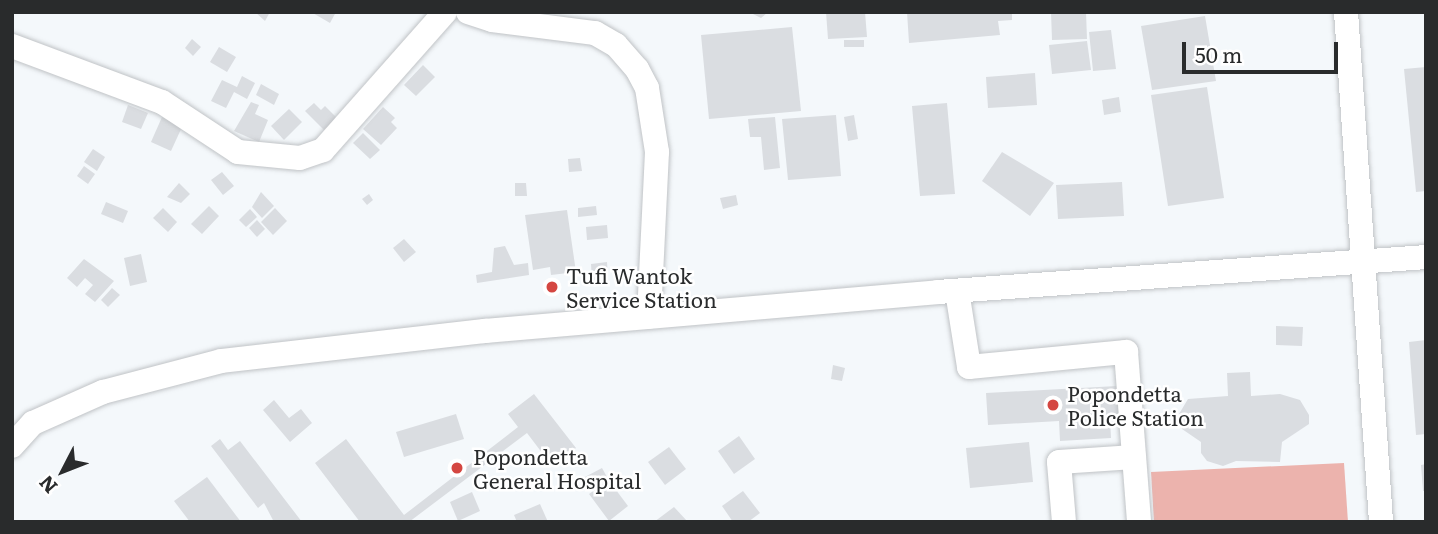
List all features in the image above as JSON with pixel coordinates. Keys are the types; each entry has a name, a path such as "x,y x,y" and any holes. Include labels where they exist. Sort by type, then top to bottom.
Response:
{"street":[{"path":"12,46 162,102 239,152 300,158 323,150 444,12"},
{"path":"468,12 492,20 595,33 616,45 637,69 647,88 657,152 649,317"},
{"path":"1346,12 1381,522"},
{"path":"12,446 33,423 103,393 221,361 649,317 957,291 1426,257"},
{"path":"957,291 969,367 1126,352 1139,522"},
{"path":"1064,522 1059,462 1134,457"}],"shaded area":[{"path":"1344,463 1348,522 1154,522 1151,472"}],"building":[{"path":"255,12 270,12 265,21"},
{"path":"311,12 336,12 330,23"},
{"path":"749,12 768,12 761,18"},
{"path":"826,12 865,12 867,37 828,39"},
{"path":"907,12 1012,12 1012,20 998,21 1000,35 909,43"},
{"path":"1051,12 1086,12 1087,39 1052,40"},
{"path":"1205,16 1216,81 1152,90 1141,26"},
{"path":"792,27 801,111 709,119 701,35"},
{"path":"1111,30 1116,69 1093,71 1089,32"},
{"path":"192,39 201,47 193,56 185,48"},
{"path":"844,40 864,40 864,47 844,47"},
{"path":"1087,41 1091,70 1052,74 1049,45"},
{"path":"219,47 236,57 227,72 210,62"},
{"path":"423,65 435,77 416,96 404,85"},
{"path":"1426,67 1426,191 1416,192 1404,69"},
{"path":"1035,73 1037,105 988,108 986,77"},
{"path":"242,76 255,83 247,99 234,92 226,108 211,101 222,80 237,87"},
{"path":"261,84 279,94 274,105 256,95"},
{"path":"1207,87 1224,198 1168,206 1151,95"},
{"path":"1119,97 1121,112 1104,115 1102,100"},
{"path":"251,102 259,105 255,114 268,120 259,142 234,131"},
{"path":"314,103 321,110 325,106 337,118 324,130 305,111"},
{"path":"947,103 955,194 920,196 912,106"},
{"path":"128,105 148,113 141,129 122,122"},
{"path":"383,107 395,118 391,122 397,128 381,145 363,129"},
{"path":"289,109 302,122 284,140 271,126"},
{"path":"836,115 841,176 788,180 782,119"},
{"path":"854,115 858,139 848,141 844,117"},
{"path":"162,117 182,127 171,151 151,142"},
{"path":"775,117 780,168 764,170 761,137 750,137 748,119"},
{"path":"363,133 380,150 370,159 353,143"},
{"path":"93,149 105,157 97,171 84,162"},
{"path":"1002,152 1054,183 1030,216 982,181"},
{"path":"580,158 582,171 569,172 568,159"},
{"path":"84,166 95,174 88,184 77,176"},
{"path":"222,172 234,186 223,195 211,180"},
{"path":"1122,182 1124,216 1058,219 1056,185"},
{"path":"179,183 190,194 181,203 167,197"},
{"path":"515,183 526,183 527,196 515,196"},
{"path":"261,192 274,206 262,218 252,207"},
{"path":"369,194 373,200 367,205 362,199"},
{"path":"736,195 738,205 723,209 720,198"},
{"path":"106,202 128,211 123,223 101,214"},
{"path":"209,206 219,216 202,234 191,224"},
{"path":"596,206 597,215 578,217 578,208"},
{"path":"163,208 177,222 168,232 153,218"},
{"path":"275,208 287,221 273,235 261,222"},
{"path":"250,209 257,217 246,227 239,220"},
{"path":"567,210 576,272 551,275 550,267 533,270 525,215"},
{"path":"257,220 265,229 257,237 249,228"},
{"path":"607,225 608,238 587,240 586,227"},
{"path":"404,239 416,252 404,262 393,248"},
{"path":"505,246 514,265 528,263 529,275 477,283 476,275 492,272 494,248"},
{"path":"141,254 147,282 130,286 124,258"},
{"path":"84,259 114,281 95,302 85,294 93,285 85,278 77,287 67,278"},
{"path":"607,262 608,279 592,281 591,264"},
{"path":"112,288 120,295 108,307 101,300"},
{"path":"1276,326 1303,327 1302,346 1276,345"},
{"path":"1426,340 1426,434 1416,435 1409,342"},
{"path":"833,365 845,368 842,381 831,379"},
{"path":"1250,372 1251,396 1280,394 1300,400 1309,415 1309,424 1282,442 1280,462 1236,461 1223,466 1207,461 1201,453 1201,442 1182,429 1179,414 1188,399 1228,396 1227,373"},
{"name":"Popondetta Police Station","path":"1117,386 1119,417 1110,418 1111,438 1060,441 1059,421 988,425 986,393"},
{"path":"534,394 576,448 552,466 527,433 409,522 360,522 315,463 346,439 404,515 518,427 508,414"},
{"path":"274,400 289,418 301,409 312,423 290,442 263,410"},
{"path":"456,414 464,439 404,457 396,432"},
{"path":"739,436 755,459 734,474 718,451"},
{"path":"220,439 228,450 240,441 302,522 274,522 264,503 258,508 211,446"},
{"path":"1029,442 1033,482 970,488 966,448"},
{"path":"669,447 686,469 665,485 648,462"},
{"path":"1426,464 1426,491 1423,491 1421,465"},
{"path":"602,468 607,477 590,487 585,477"},
{"path":"207,477 241,522 190,522 174,501"},
{"path":"609,480 611,483 616,480 620,486 616,490 628,506 609,521 589,494"},
{"path":"743,491 760,513 748,522 733,522 722,506"},
{"path":"472,492 480,511 458,521 450,502"},
{"path":"540,504 548,522 517,522 514,515"},
{"path":"674,507 688,522 654,522"}],"place":[{"name":"Tufi Wantok Service Station","path":"552,287"},
{"name":"Popondetta Police Station","path":"1053,405"},
{"name":"Popondetta General Hospital","path":"457,468"}]}
